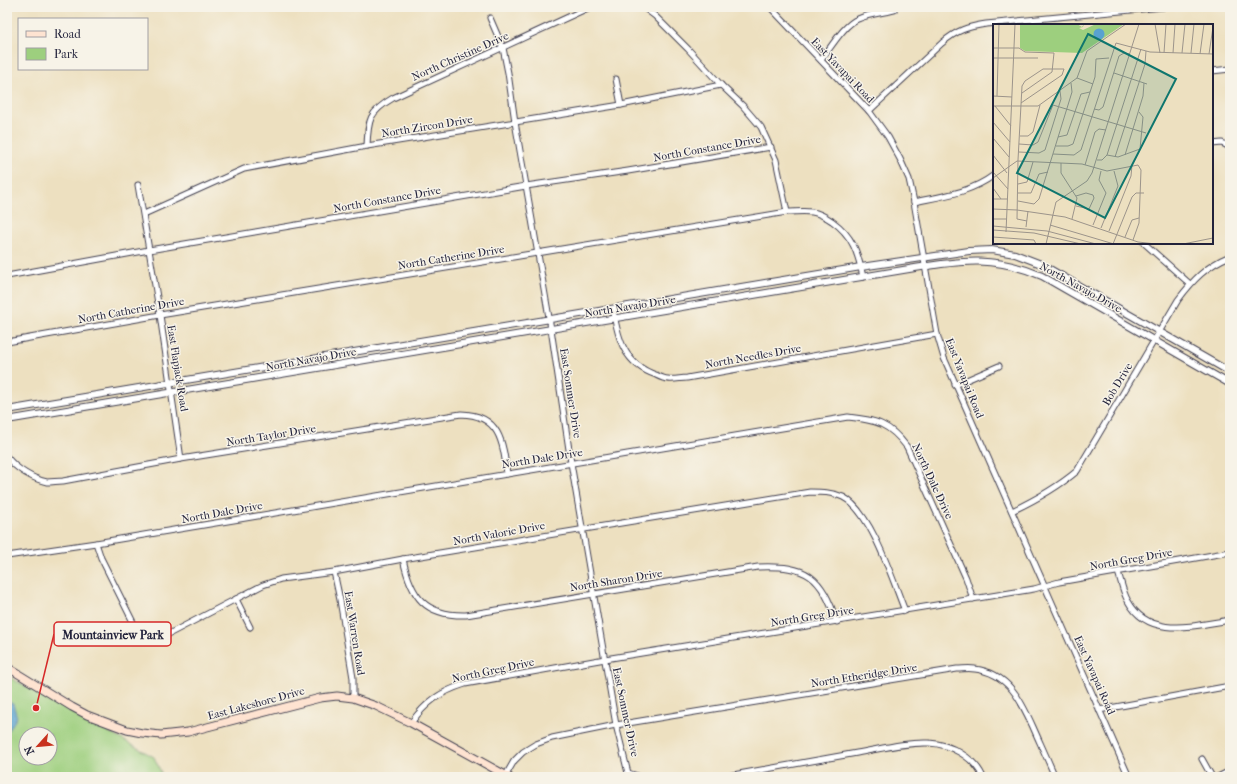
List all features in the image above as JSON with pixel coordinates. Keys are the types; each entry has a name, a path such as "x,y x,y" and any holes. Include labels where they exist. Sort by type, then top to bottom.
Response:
{"main road":[{"name":"East Lakeshore Drive","path":"7,667 87,715 126,730 142,734 161,735 188,732 320,698 337,696 353,698 376,706 411,723 507,776"}],"street":[{"name":"North Christine Drive","path":"367,146 368,127 372,114 381,105 395,97 590,7"},
{"path":"643,7 655,16 743,106 760,127 776,160 787,212"},
{"name":"East Yavapai Road","path":"770,7 869,111 888,137 900,158 908,179 914,202 937,334 944,358 1129,777"},
{"path":"997,24 1163,7"},
{"path":"821,60 834,45 842,32 851,23 858,19 894,10"},
{"name":"East Sommer Drive","path":"490,18 503,48 551,329 571,464 616,725 628,775 641,777"},
{"path":"869,111 942,42 953,34 968,27 993,24"},
{"path":"1213,71 1230,69"},
{"path":"616,79 621,105"},
{"name":"North Zircon Drive","path":"144,214 244,169 367,146 621,105 721,85"},
{"path":"1213,144 1222,143 1230,147"},
{"name":"North Constance Drive","path":"7,276 149,250 526,186 628,171 771,147"},
{"path":"914,202 963,191 980,185 993,176"},
{"name":"East Flapjack Road","path":"138,185 160,315 181,459"},
{"name":"North Catherine Drive","path":"7,342 160,315 787,212 814,212 828,218 841,227 851,239 857,254 863,277"},
{"path":"1145,244 1190,284"},
{"name":"North Navajo Drive","path":"7,410 861,267 969,251 992,250 1015,254 1032,260 1060,274 1230,372"},
{"name":"Bob Drive","path":"1012,512 1053,490 1077,471 1178,300 1200,274 1217,261 1230,256"},
{"name":"North Navajo Drive","path":"7,420 926,266 972,261 992,261 1011,265 1028,270 1054,282 1230,384"},
{"path":"1054,282 1060,274"},
{"name":"North Needles Drive","path":"613,309 623,348 636,365 650,374 667,379 687,378 937,334"},
{"path":"955,385 999,366"},
{"name":"North Taylor Drive","path":"7,457 23,472 48,482 64,481 181,459 461,414 472,414 488,421 498,432 503,446 507,474"},
{"name":"North Dale Drive","path":"7,556 96,543 848,418 868,419 882,424 898,435 907,446 966,578 973,599"},
{"name":"North Valorie Drive","path":"96,543 101,558 136,628 144,636 151,639 161,638 236,598 263,585 281,579 334,572 583,528 810,492 829,493 843,497 855,506 866,521 876,539 905,611"},
{"name":"North Greg Drive","path":"411,723 429,702 450,689 465,684 605,659 1034,589 1230,552"},
{"name":"North Sharon Drive","path":"403,559 406,574 412,589 423,604 438,612 452,616 466,615 758,567 780,567 791,568 809,575 821,586 829,600 838,622"},
{"name":"East Warren Road","path":"334,572 354,678 353,698"},
{"path":"1118,572 1128,601 1137,614 1150,623 1163,627 1177,628 1230,620"},
{"path":"236,598 250,626"},
{"name":"North Etheridge Drive","path":"507,776 514,762 523,752 536,744 552,738 616,725 957,669 976,669 988,672 1000,678 1013,690 1021,701 1055,777"},
{"path":"1099,710 1230,686"},
{"path":"722,777 897,746 930,743 960,752 971,760 983,777"},
{"path":"1202,760 1212,777"},
{"path":"1218,777 1230,771"}],"green space":[{"path":"7,676 154,757 163,777 7,777"}],"water":[{"path":"7,701 13,704 17,717 7,733"}],"place":[{"name":"Mountainview Park","path":"36,708"}]}
